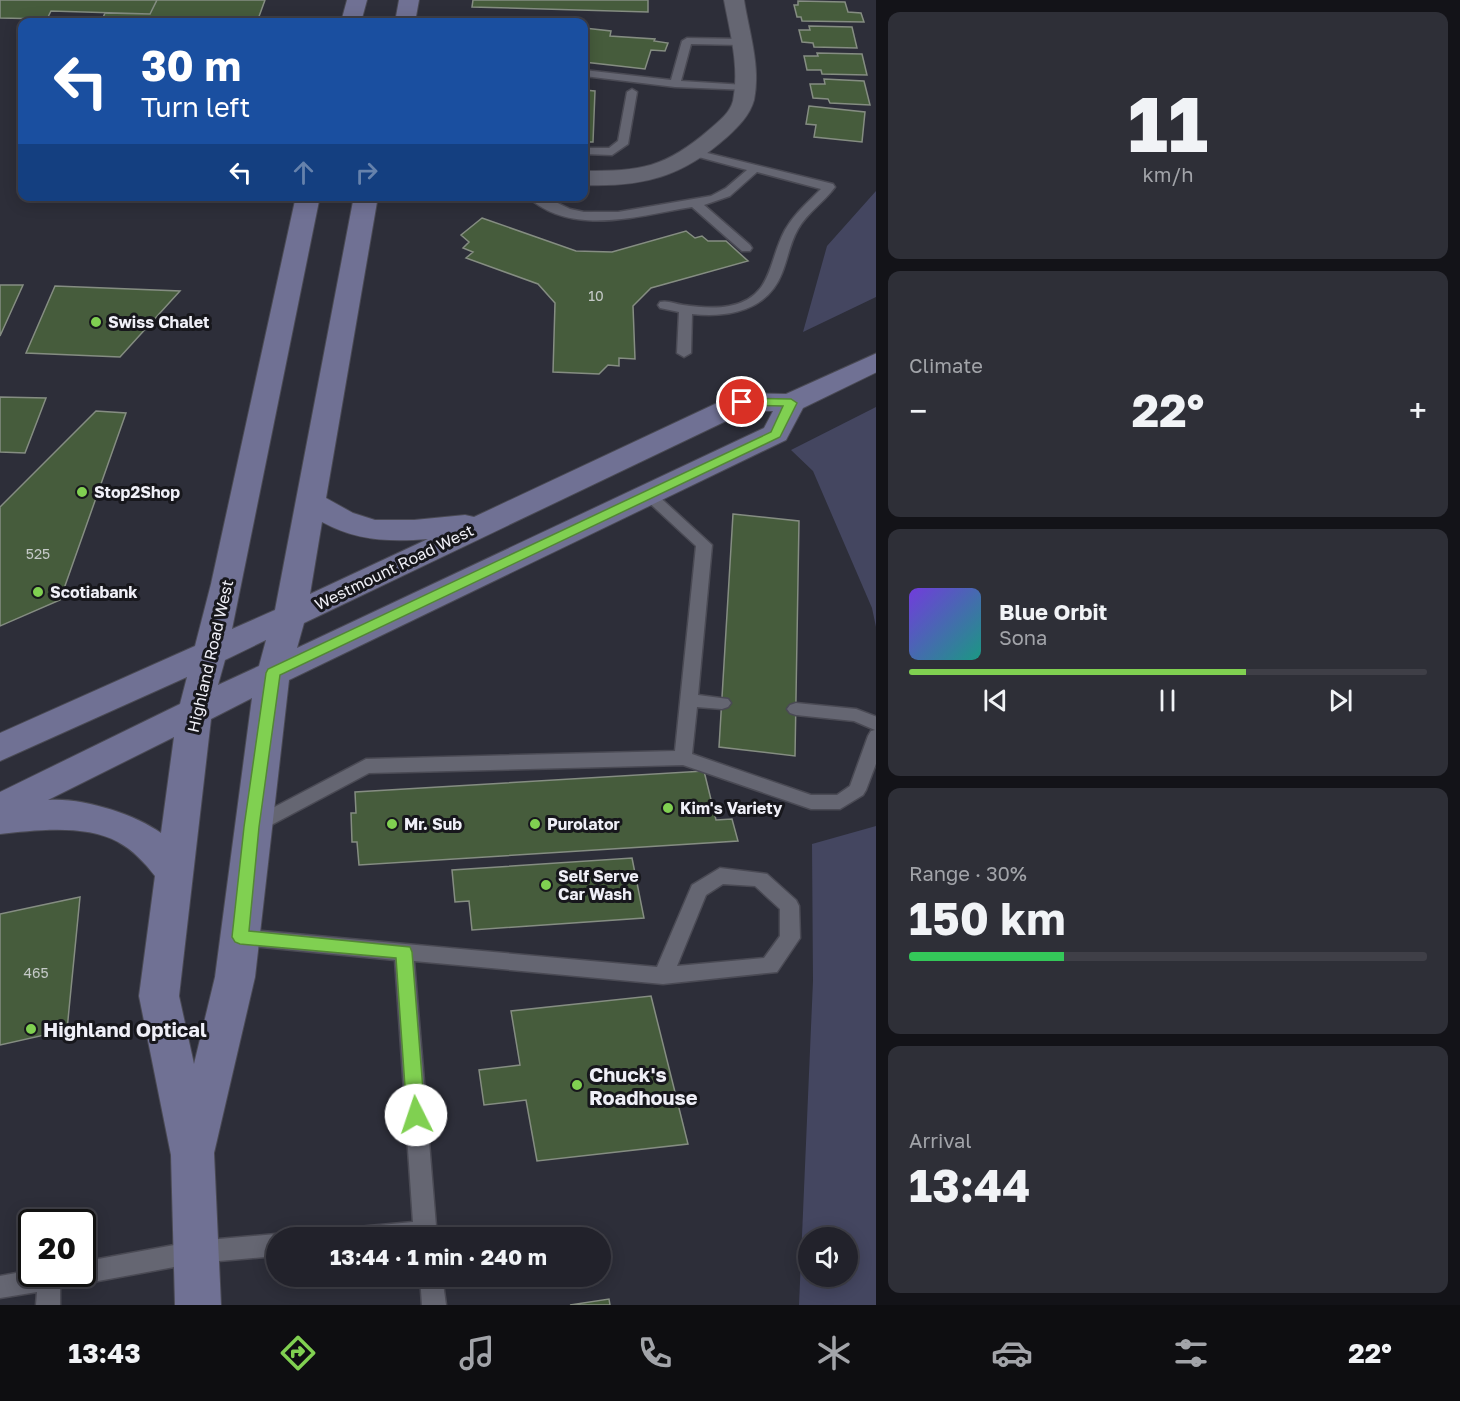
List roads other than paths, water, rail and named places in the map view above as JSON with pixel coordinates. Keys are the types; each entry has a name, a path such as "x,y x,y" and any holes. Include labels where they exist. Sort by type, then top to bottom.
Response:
{"main road":[{"path":"352,18 357,0"},
{"path":"406,18 409,0"},
{"name":"Highland Road West","path":"198,1305 193,1155 159,996 195,711 212,650 307,201"},
{"name":"Highland Road West","path":"193,1155 235,977 273,673 290,616 365,201"},
{"name":"Westmount Road West","path":"0,748 290,616 742,402 791,403 876,361"},
{"path":"0,808 273,673 776,434 791,403"},
{"path":"310,501 336,517 365,528 414,530 485,523"},
{"path":"0,820 53,814 101,821 131,831 155,849 174,872"}],"street":[{"path":"588,178 617,179 668,170 695,153 736,118 742,103 746,76 734,0"}],"lane":[{"path":"675,84 687,41 741,42"},
{"path":"588,73 675,84 745,87"},
{"path":"588,151 612,152 624,142 632,92"},
{"path":"665,305 686,311 730,312 760,297 775,277 782,249 791,230 829,187 695,153"},
{"path":"542,201 560,211 601,218 694,203 720,196 736,187 754,169"},
{"path":"694,203 746,248"},
{"path":"684,353 686,311"},
{"path":"648,494 704,544 683,758"},
{"path":"689,700 722,703"},
{"path":"796,709 856,715 876,724"},
{"path":"252,827 366,766 683,758 812,802 840,802 857,790 876,736"},
{"path":"240,937 663,976 770,966 790,938 789,906 760,879 720,876 699,890 663,976"},
{"path":"404,952 424,1227"},
{"path":"96,1270 196,1252 266,1246"},
{"path":"0,1287 18,1284"},
{"path":"48,1305 49,1287"},
{"path":"432,1287 434,1305"}],"place":[{"name":"Swiss Chalet","path":"96,322"},
{"name":"Stop2Shop","path":"82,492"},
{"name":"Scotiabank","path":"38,592"},
{"name":"Kim's Variety","path":"668,808"},
{"name":"Mr. Sub","path":"392,824"},
{"name":"Purolator","path":"535,824"},
{"name":"Self Serve Car Wash","path":"546,885"},
{"name":"Highland Optical","path":"31,1029"},
{"name":"Chuck's Roadhouse","path":"577,1085"}]}
